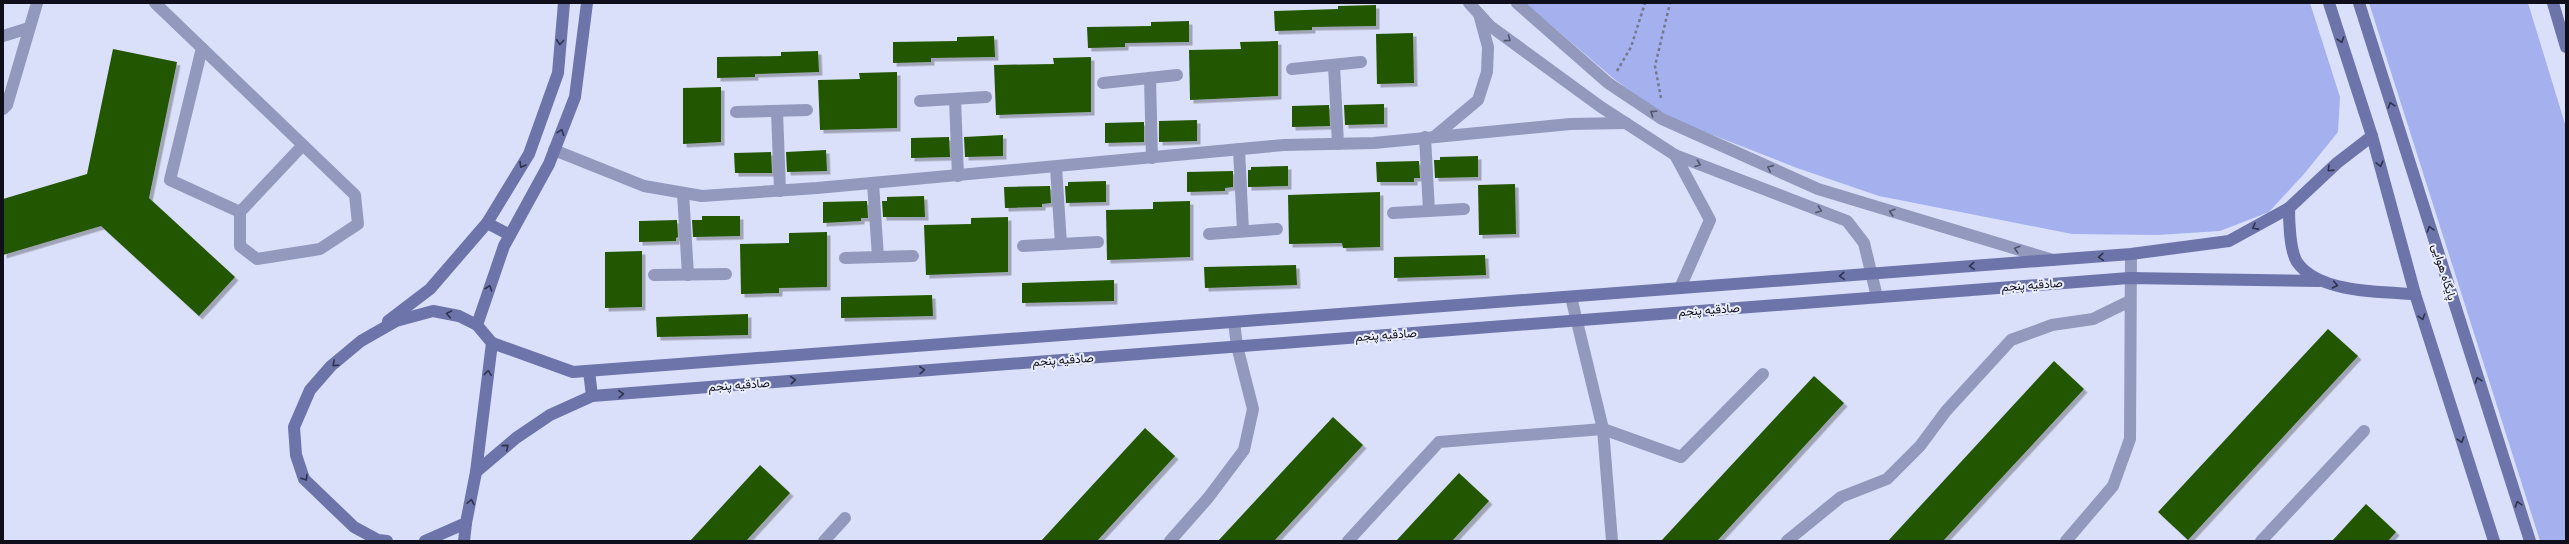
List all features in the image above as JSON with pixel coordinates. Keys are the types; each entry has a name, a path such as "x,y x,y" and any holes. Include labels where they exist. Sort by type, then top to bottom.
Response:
{"street":[{"path":"3,109 7,105 37,3"},
{"path":"155,3 356,194 358,224 320,249 257,259 240,246 240,212 303,145"},
{"path":"381,541 354,527 332,508 304,479 296,455 294,427 310,390 331,366 361,341 430,289 487,224 528,154 558,74 564,3"},
{"path":"477,325 504,246 554,150 575,97 588,3"},
{"path":"1469,3 1490,26 1626,123 1674,155 1847,221 1864,244 1877,297"},
{"path":"1517,3 1608,83 1662,119 1818,189 2054,260"},
{"path":"2329,3 2372,136 2415,294 2494,541"},
{"name":"پایگاه هوایی","path":"2359,3 2530,541"},
{"path":"2552,3 2566,47"},
{"path":"1430,137 1478,100 1487,66 1488,47 1479,13"},
{"path":"3,36 29,28"},
{"path":"202,48 170,180 240,212"},
{"path":"1292,69 1361,62"},
{"path":"1334,65 1338,144"},
{"path":"1103,83 1177,75"},
{"path":"1150,78 1152,158"},
{"path":"920,100 986,97"},
{"path":"955,99 958,176"},
{"path":"777,110 780,191"},
{"path":"736,112 807,110"},
{"path":"554,150 644,186 702,196 958,176 1284,145 1374,143 1570,124 1626,123"},
{"name":"صادقیه پنجم","path":"492,343 573,372 2131,254 2229,241 2289,208 2337,163 2372,136"},
{"path":"1429,211 1430,137"},
{"path":"1239,150 1243,231"},
{"path":"1674,155 1710,220 1680,288"},
{"path":"1056,167 1061,244"},
{"path":"873,183 878,257"},
{"path":"683,193 688,275"},
{"path":"2289,208 2289,227 2297,262 2319,281"},
{"path":"1393,213 1464,209"},
{"path":"487,224 510,235"},
{"path":"1209,234 1277,229"},
{"path":"1023,246 1098,242"},
{"path":"2066,541 2113,486 2130,439 2129,278 2131,254"},
{"path":"845,258 913,256"},
{"path":"654,275 726,274"},
{"name":"صادقیه پنجم","path":"476,472 516,438 550,415 592,396 2129,278 2319,281 2365,291 2415,294"},
{"path":"1571,297 1604,429 1612,541"},
{"path":"1787,541 1841,497 1887,479 1920,446 1946,411 2011,340 2052,325 2093,319 2130,301"},
{"path":"361,341 396,321 433,311 459,316 477,325 492,343 476,472 464,541"},
{"path":"1170,541 1208,498 1244,450 1253,409 1237,346 1234,322"},
{"path":"589,371 592,396"},
{"path":"1348,541 1439,442 1604,429 1681,457 1763,374"},
{"path":"2261,541 2364,431"},
{"path":"824,541 845,518"},
{"path":"425,541 466,523"}],"path":[{"path":"1608,83 1613,78 1631,47 1645,3"},
{"path":"1662,119 1664,116 1655,66 1670,3"}],"shaded area":[{"path":"1525,3 2310,3 2340,97 2338,132 2304,174 2269,212 2220,231 2158,235 2072,234 1879,196 1797,168 1664,116 1613,78"},
{"path":"2369,3 2528,3 2566,127 2566,541 2540,541"}],"building":[{"path":"1376,5 1376,26 1312,27 1312,30 1275,31 1274,11 1338,9 1338,6"},
{"path":"1189,21 1189,42 1125,43 1125,47 1088,48 1087,27 1151,26 1151,22"},
{"path":"1413,33 1414,83 1377,84 1376,34"},
{"path":"994,36 995,57 931,58 931,62 893,63 893,42 957,41 957,37"},
{"path":"1278,41 1278,96 1190,100 1189,50 1241,49 1240,42"},
{"path":"113,49 177,62 149,198 235,277 199,316 101,226 3,255 3,199 87,174"},
{"path":"818,51 819,72 755,74 755,77 717,78 717,57 781,56 781,52"},
{"path":"1091,57 1091,112 996,115 994,65 1054,64 1053,58"},
{"path":"897,72 897,128 820,130 818,80 860,79 859,73"},
{"path":"721,87 721,142 683,144 683,88"},
{"path":"1384,104 1384,124 1345,125 1344,105"},
{"path":"1329,105 1330,126 1292,127 1292,106"},
{"path":"1197,120 1197,141 1159,142 1159,121"},
{"path":"1144,122 1144,142 1105,143 1105,123"},
{"path":"1003,135 1003,156 965,157 964,137"},
{"path":"949,137 950,157 911,158 911,138"},
{"path":"826,150 827,171 787,172 786,152"},
{"path":"771,152 772,173 735,173 734,153"},
{"path":"1478,156 1478,177 1435,178 1434,160 1440,160 1440,157"},
{"path":"1419,161 1420,178 1414,178 1414,182 1377,182 1376,162"},
{"path":"1288,166 1288,186 1248,187 1248,170 1251,170 1251,167"},
{"path":"1233,171 1233,187 1225,188 1225,191 1187,192 1187,172"},
{"path":"1106,181 1106,202 1066,203 1065,186 1068,186 1068,182"},
{"path":"1515,184 1516,234 1479,235 1478,185"},
{"path":"1050,186 1051,203 1042,204 1042,207 1005,208 1004,187"},
{"path":"1380,192 1380,247 1343,248 1342,243 1289,244 1288,195"},
{"path":"924,196 925,217 883,217 882,201 887,201 887,197"},
{"path":"867,201 868,218 861,218 861,221 823,223 823,202"},
{"path":"1190,201 1190,257 1107,260 1106,210 1153,209 1153,202"},
{"path":"702,216 740,216 740,236 693,237 692,220 702,220"},
{"path":"1008,217 1008,272 926,275 924,225 971,224 971,218"},
{"path":"677,220 678,237 676,238 676,241 639,242 639,221"},
{"path":"827,232 827,287 779,288 779,293 741,294 740,244 789,243 789,233"},
{"path":"642,251 642,307 605,308 605,252"},
{"path":"1485,255 1486,275 1394,278 1394,257"},
{"path":"1296,265 1297,285 1205,288 1204,267"},
{"path":"1114,280 1114,301 1022,303 1022,283"},
{"path":"932,295 933,316 841,318 841,297"},
{"path":"748,314 748,335 657,337 656,317"},
{"path":"2328,329 2358,356 2188,540 2158,512"},
{"path":"2054,361 2084,389 1943,541 1888,541"},
{"path":"1814,376 1844,403 1717,541 1661,541"},
{"path":"1333,417 1363,445 1274,541 1218,541"},
{"path":"1145,428 1175,456 1097,541 1041,541"},
{"path":"760,465 790,493 746,541 690,541"},
{"path":"1459,473 1489,501 1452,541 1396,541"},
{"path":"2366,504 2396,532 2388,541 2332,541"}]}
